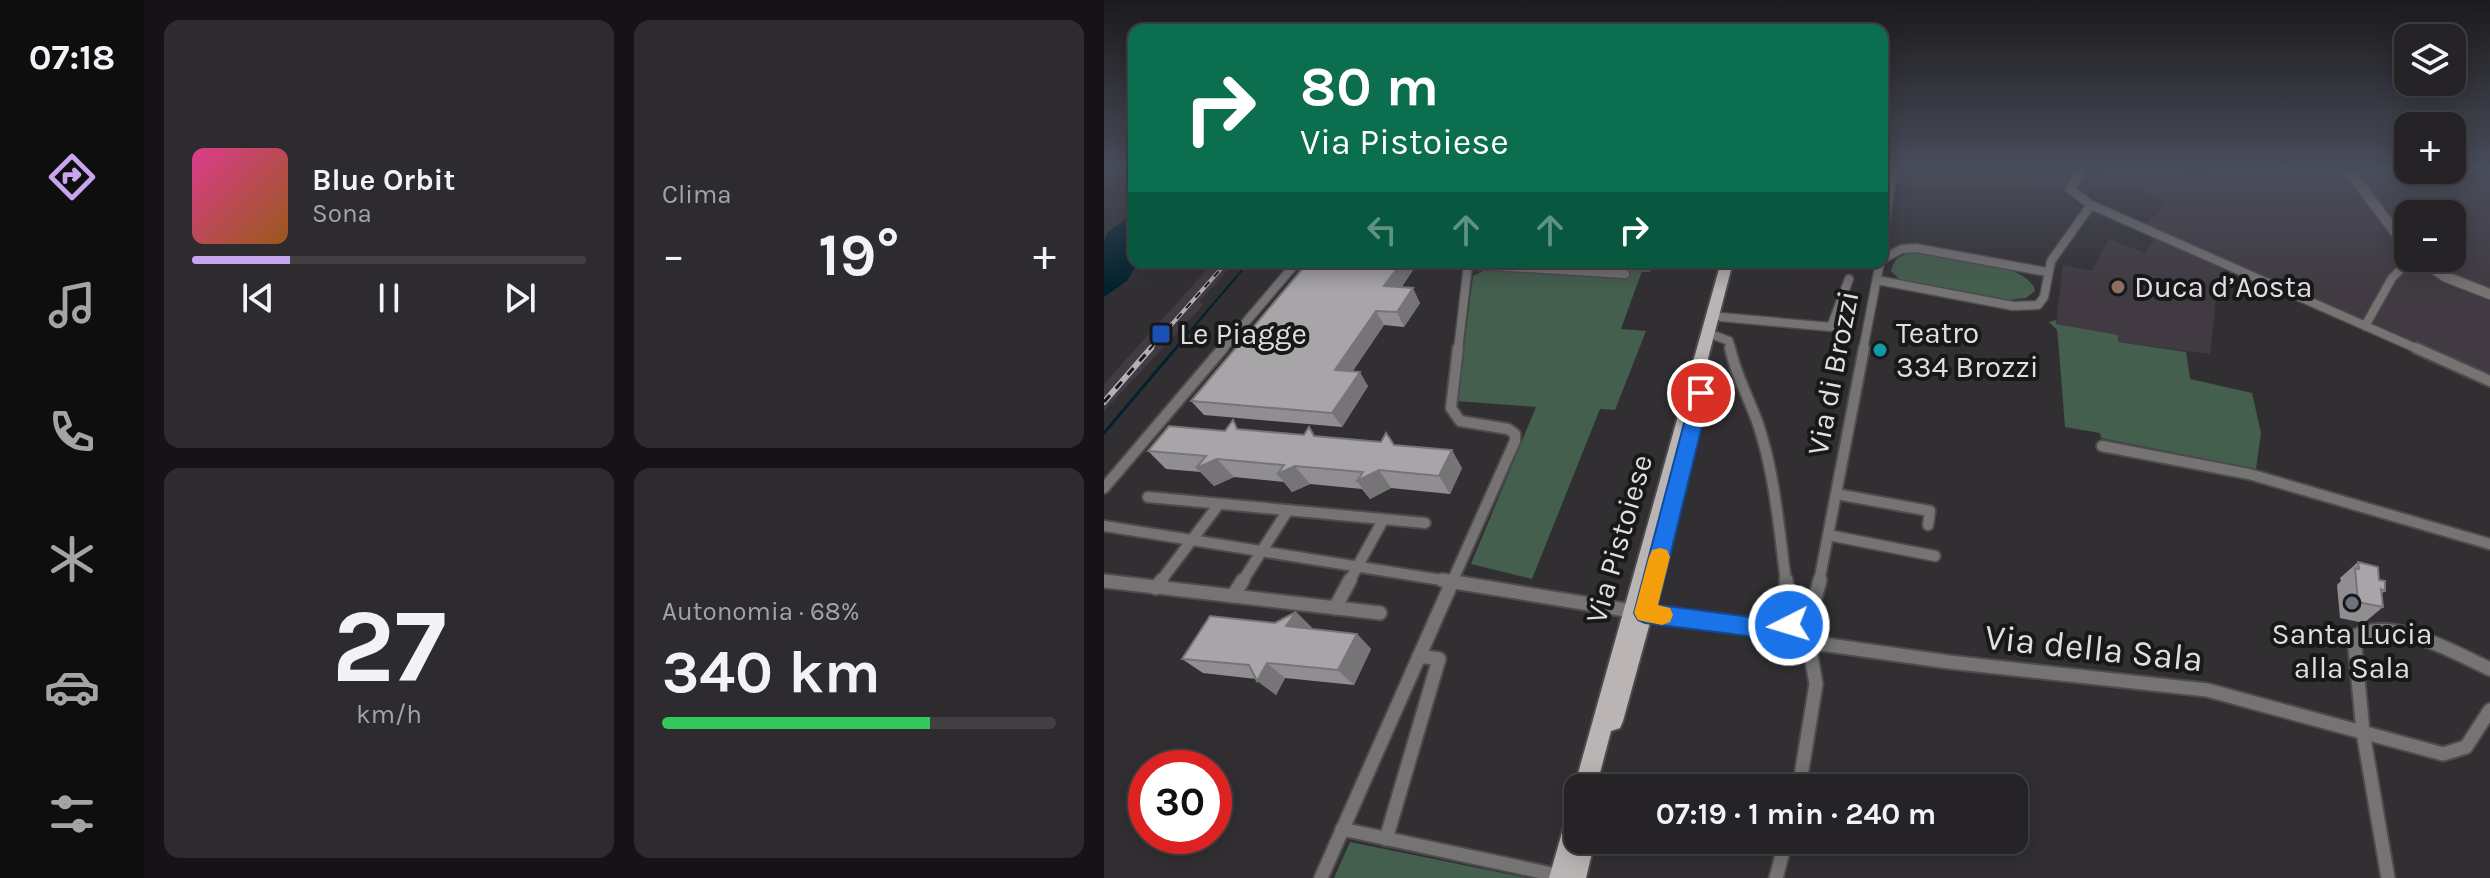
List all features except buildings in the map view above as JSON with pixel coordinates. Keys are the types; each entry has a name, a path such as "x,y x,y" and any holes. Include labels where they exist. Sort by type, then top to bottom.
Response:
{"main road":[{"name":"Via Pistoiese","path":"1600,774 1725,268"},
{"name":"Via Pistoiese","path":"1589,774 1639,612 1733,268"},
{"path":"1565,877 1570,854"},
{"path":"1565,877 1577,854"}],"street":[{"path":"1877,280 2031,306 2043,300 2051,261 2088,209"},
{"path":"2100,209 2490,381"},
{"path":"2378,209 2394,230"},
{"path":"1888,257 1902,249 1916,248 2047,272"},
{"path":"1104,488 1292,268"},
{"path":"1321,878 1515,437 1508,429 1460,421 1451,408 1468,268"},
{"path":"1520,268 1625,274"},
{"name":"Via di Brozzi","path":"1807,627 1814,610 1880,268"},
{"path":"2365,326 2398,272"},
{"path":"2439,272 2490,294"},
{"path":"1721,317 1831,327 1849,279"},
{"path":"1716,336 1729,341 1735,371 1760,430 1771,474 1790,627 1797,648 1812,646"},
{"path":"2102,446 2249,474 2490,544"},
{"name":"Via di Brozzi","path":"1836,494 1930,511 1928,525"},
{"path":"1148,497 1425,523"},
{"path":"1156,588 1219,504"},
{"path":"1233,596 1288,510"},
{"path":"1335,608 1383,520"},
{"path":"1104,526 1639,612 1807,627 1816,684 1801,774"},
{"path":"1828,535 1935,556"},
{"path":"1104,581 1380,613"},
{"path":"2388,878 2363,732 2354,637 2360,630 2380,628 2401,633 2490,669"},
{"name":"Via della Sala","path":"1812,646 2207,690 2452,754 2471,742 2490,710"},
{"path":"1386,839 1439,659 1419,656"},
{"path":"1342,829 1565,877"},
{"path":"1776,878 1782,854"}],"shaded area":[{"path":"2160,209 2394,209 2394,272 2466,272 2466,209 2490,209 2490,385 2161,239 2224,269 2218,282 2210,354 2118,342 2118,336 2056,324 2063,265 2092,271 2109,239 2145,253 2156,236 2142,229"},
{"path":"1209,268 1230,268 1199,302 1204,304 1104,411 1104,384"}],"green space":[{"path":"1916,252 2002,267 2030,281 2035,291 2026,298 2008,300 1901,281 1891,271 1894,262 1903,255"},
{"path":"1612,268 1651,268 1650,272 1642,272 1621,329 1646,331 1615,410 1600,409 1532,579 1471,564 1536,407 1457,401 1473,276 1487,269 1624,277 1628,269"},
{"path":"2056,320 2056,324 2118,335 2118,342 2186,352 2190,379 2252,393 2261,433 2256,469 2101,438 2100,433 2065,427 2057,330 2049,322"},
{"path":"1350,842 1527,878 1334,878"}],"water":[{"path":"1128,217 1128,268 1135,268 1127,281 1104,297 1104,241 1108,232"}],"waterway":[{"path":"1174,350 1244,268"},
{"path":"1104,433 1176,348"}],"railway":[{"path":"1149,350 1222,268"},
{"path":"1104,402 1151,348"}],"slow traffic":[{"path":"1660,557 1645,613 1662,615"}],"place":[{"name":"Duca d’Aosta","path":"2118,287"},
{"name":"Le Piagge","path":"1161,334"},
{"name":"Teatro 334 Brozzi","path":"1880,350"},
{"name":"Santa Lucia alla Sala","path":"2352,603"}],"route":[{"path":"1701,393 1645,613 1781,631 1788,631 1789,625"}]}
